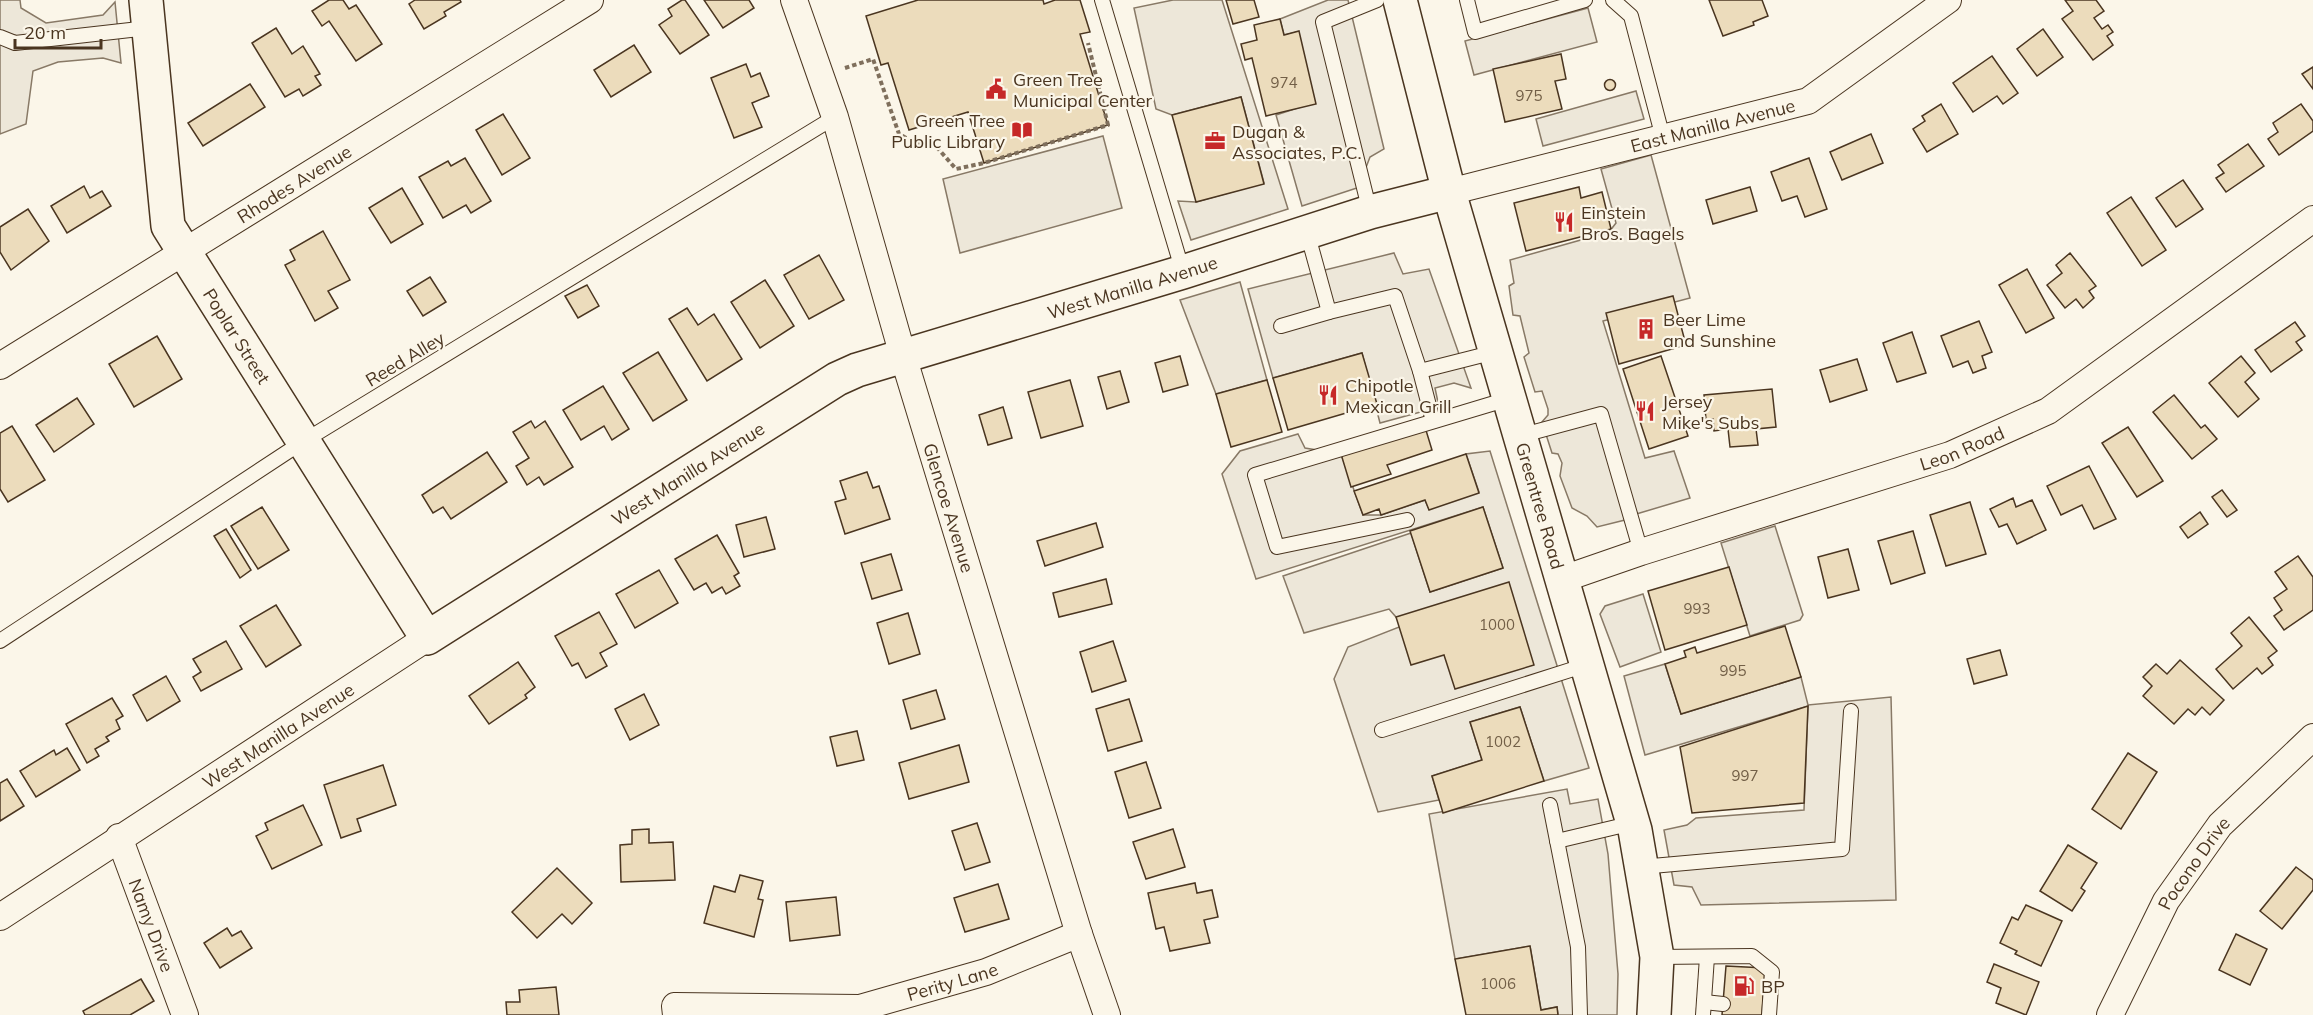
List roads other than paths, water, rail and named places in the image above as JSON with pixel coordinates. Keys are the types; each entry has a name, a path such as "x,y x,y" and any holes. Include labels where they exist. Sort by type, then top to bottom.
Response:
{"street":[{"name":"Rhodes Avenue","path":"0,366 183,250 590,0"},
{"name":"Glencoe Avenue","path":"794,0 835,117 903,356 1080,934 1107,1015"},
{"name":"Greentree Road","path":"1400,0 1449,192 1560,580 1633,823 1657,957 1654,1015"},
{"name":"East Manilla Avenue","path":"1449,192 1808,101 1948,0"},
{"name":"Poplar Street","path":"147,14 165,216 183,250 427,638"},
{"name":"West Manilla Avenue","path":"0,917 119,837 427,638 837,380 857,370 1184,272 1370,212 1449,192"},
{"name":"Leon Road","path":"1560,580 1641,552 1950,455 2048,411 2313,219"},
{"name":"Pocono Drive","path":"2110,1015 2166,901 2220,825 2313,737"},
{"name":"Namy Drive","path":"119,837 185,1015"},
{"name":"Perity Lane","path":"675,1010 860,1008 986,972 1080,934"}],"lane":[{"path":"1102,0 1184,272"},
{"path":"1370,212 1323,22 1377,0"},
{"path":"1467,0 1475,32 1585,0"},
{"path":"1536,0 1540,14"},
{"path":"1613,0 1631,16 1663,138"},
{"path":"0,37 15,43 147,14"},
{"name":"Reed Alley","path":"0,641 304,441 835,117"},
{"path":"1306,232 1329,312"},
{"path":"1281,326 1395,296 1420,371 1433,421"},
{"path":"1420,371 1495,352"},
{"path":"1407,520 1277,547 1255,475 1508,399"},
{"path":"1519,436 1601,414 1641,552"},
{"path":"1382,730 1586,665"},
{"path":"1641,867 1842,849 1851,711"},
{"path":"1550,805 1578,947 1580,1015"},
{"path":"1557,841 1633,823"},
{"path":"1657,957 1752,956 1772,972 1767,1009"},
{"path":"1707,957 1703,1009 1723,1004"}],"place":[{"name":"Green Tree Municipal Center","path":"996,89"},
{"name":"Green Tree Public Library","path":"1022,130"},
{"name":"Dugan & Associates, P.C.","path":"1215,141"},
{"name":"Einstein Bros. Bagels","path":"1564,222"},
{"name":"Beer Lime and Sunshine","path":"1646,329"},
{"name":"Chipotle Mexican Grill","path":"1328,395"},
{"name":"Jersey Mike's Subs","path":"1645,411"},
{"name":"BP","path":"1744,986"}]}
